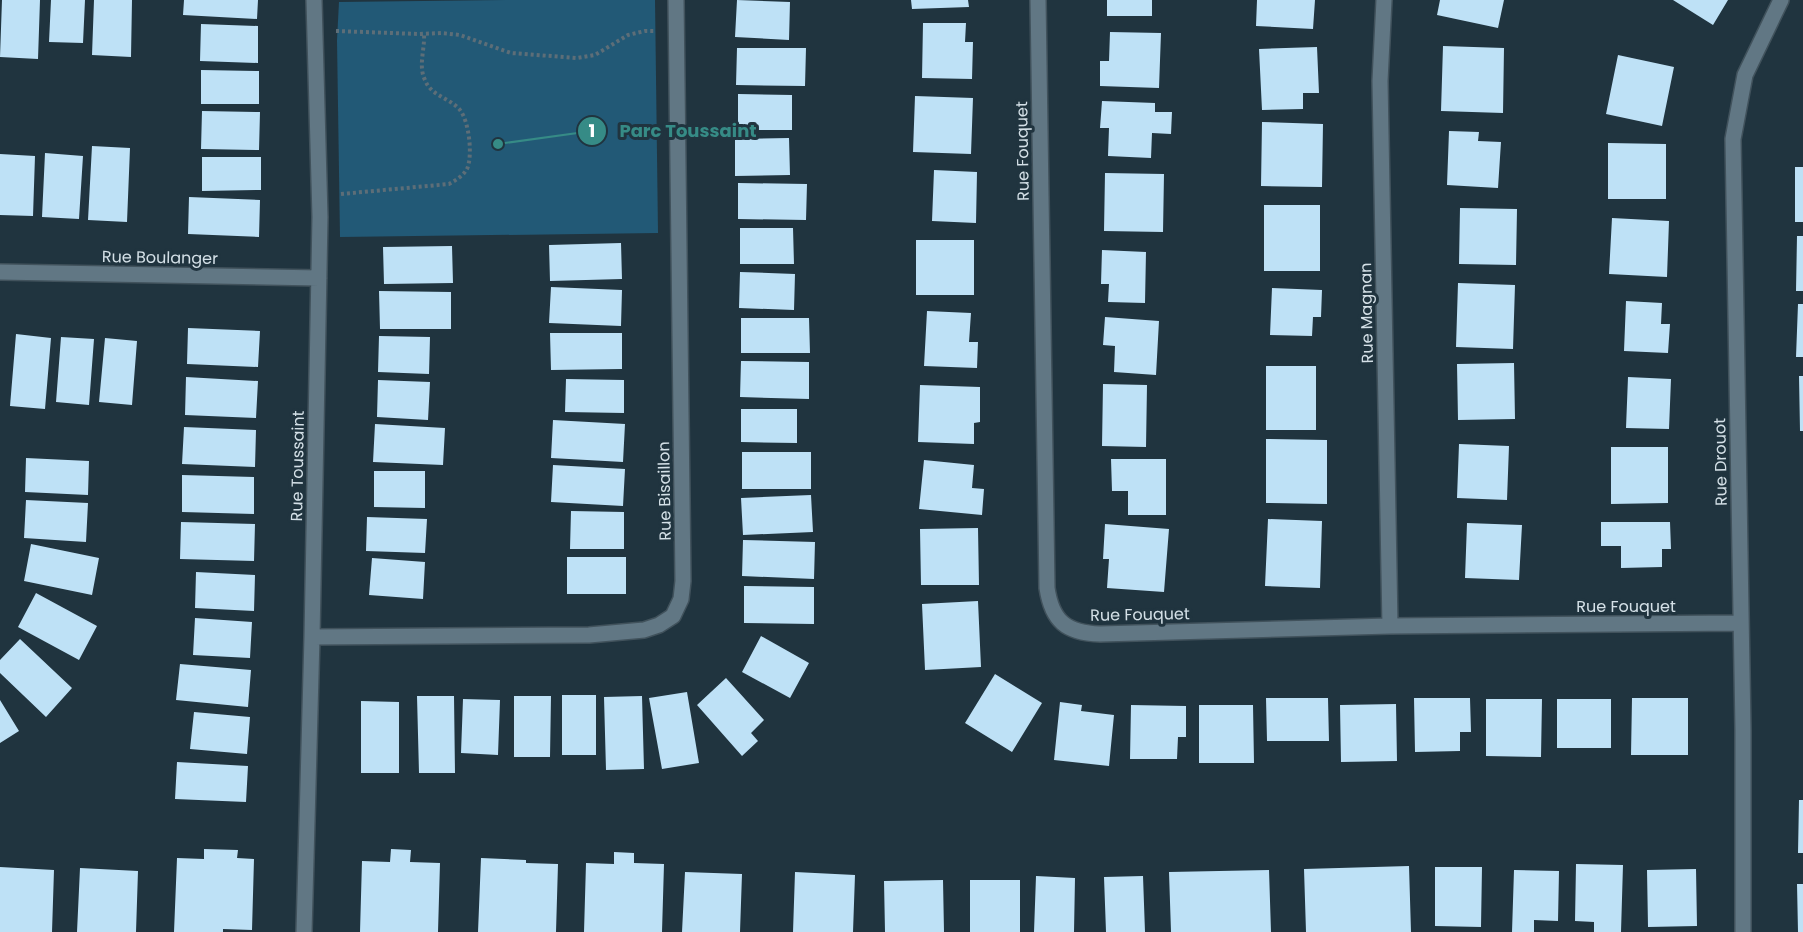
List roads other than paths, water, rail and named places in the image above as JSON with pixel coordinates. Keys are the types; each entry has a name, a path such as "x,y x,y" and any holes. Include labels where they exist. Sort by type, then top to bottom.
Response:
{"street":[{"name":"Rue Toussaint","path":"304,932 319,278 314,0"},
{"name":"Rue Bisaillon","path":"312,637 597,635 644,630 659,625 673,616 681,599 683,581 676,0"},
{"name":"Rue Fouquet","path":"1038,0 1047,588 1049,601 1056,617 1067,627 1085,634 1100,634 1390,626 1740,623"},
{"name":"Rue Magnan","path":"1384,0 1380,81 1390,626"},
{"name":"Rue Drouot","path":"1743,932 1743,730 1733,139 1744,75 1781,0"},
{"name":"Rue Boulanger","path":"0,272 319,278"}],"place":[{"name":"Parc Toussaint","path":"498,144"}]}
